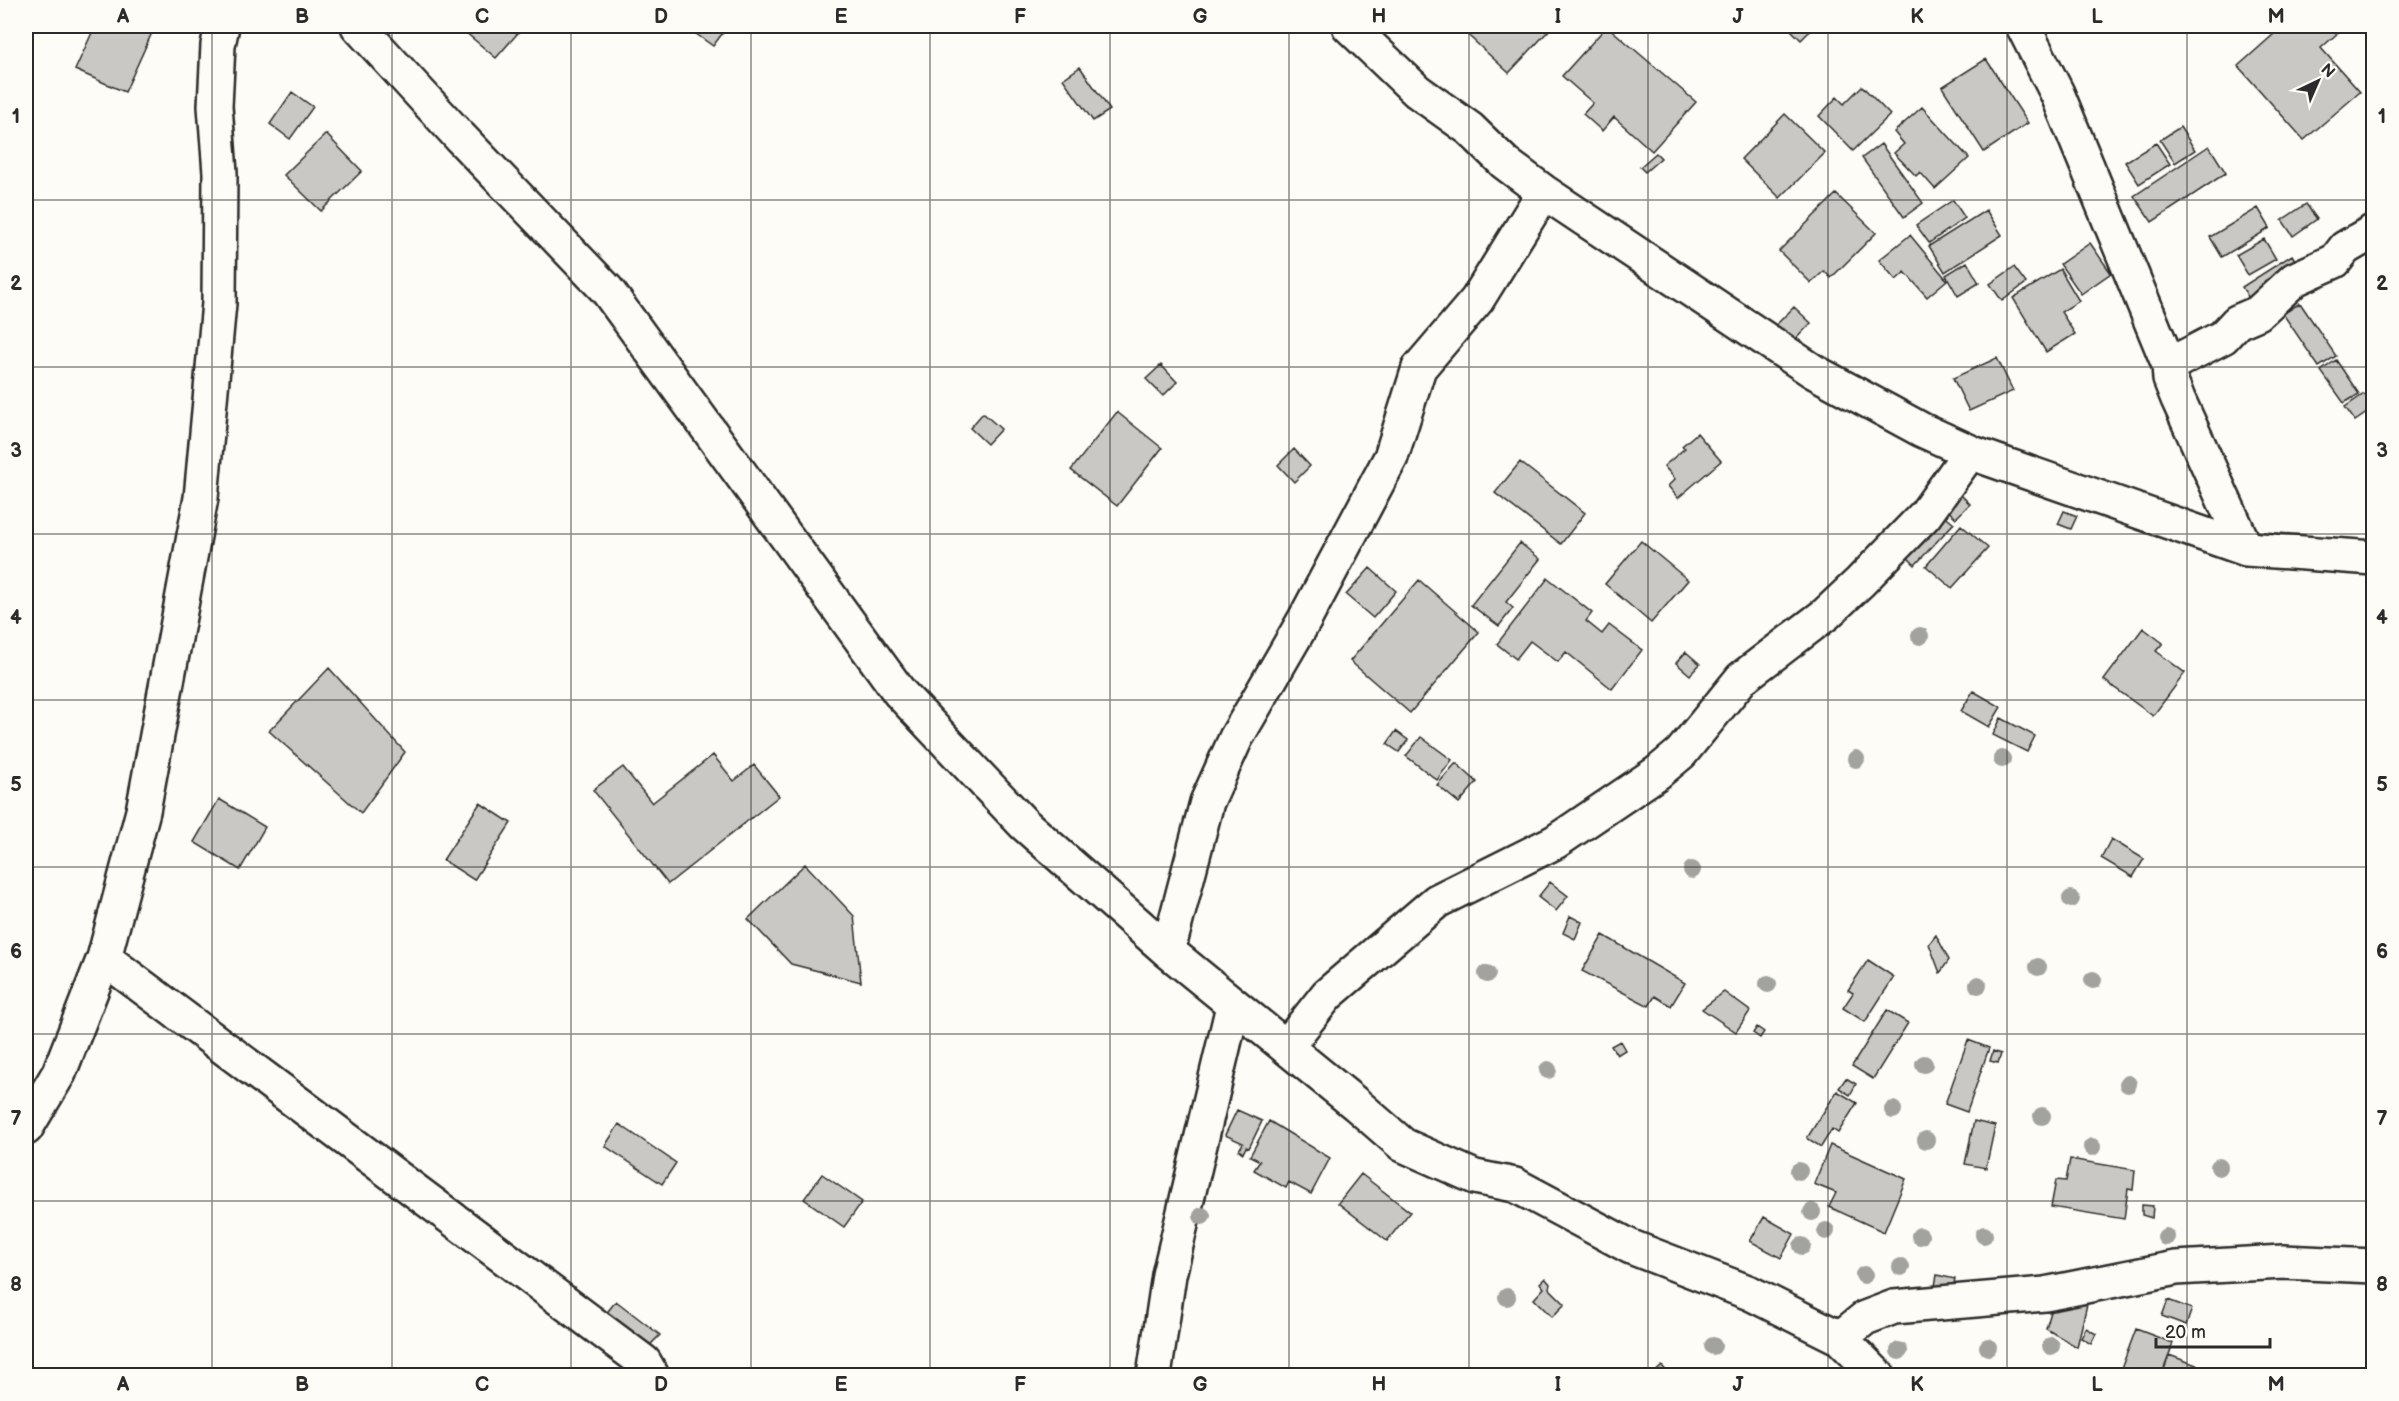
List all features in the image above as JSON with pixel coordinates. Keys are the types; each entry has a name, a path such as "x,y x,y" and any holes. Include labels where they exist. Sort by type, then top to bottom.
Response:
{"street":[{"path":"26,1128 58,1073 104,958 143,811 201,498 219,303 220,173 215,106 218,45 222,26"},
{"path":"358,26 460,137 607,290 900,693 1024,824 1168,951 1403,1145 1475,1177 1515,1185 1631,1247 1750,1293 1840,1338 1878,1376"},
{"path":"1349,26 1417,91 1470,129 1505,163 1544,192 1813,370 1922,430 1975,454 2246,549 2373,558"},
{"path":"2023,26 2057,93 2169,365 2170,379 2178,399 2246,549"},
{"path":"1168,951 1207,802 1236,738 1305,619 1391,457 1419,368 1477,300 1544,192"},
{"path":"2169,365 2223,337 2237,322 2258,313 2295,279 2335,261 2345,248 2373,231"},
{"path":"1286,1047 1328,995 1437,901 1555,842 1681,753 1742,678 1826,614 1860,582 1925,514 1968,455 1975,454"},
{"path":"104,958 644,1362 652,1376"},
{"path":"1154,1376 1169,1275 1233,1006"},
{"path":"1840,1338 1865,1318 1894,1307 2045,1294 2176,1268 2283,1262 2373,1266"}],"building":[{"path":"95,26 155,26 125,92 75,70"},
{"path":"458,26 524,26 496,58"},
{"path":"685,26 728,26 713,46"},
{"path":"1458,26 1553,26 1509,73"},
{"path":"1607,26 1696,102 1652,151 1614,117 1602,131 1583,114 1593,103 1562,76"},
{"path":"1787,26 1815,26 1801,40"},
{"path":"1900,26 1919,26 1904,33"},
{"path":"2283,26 2334,26 2339,32 2321,48 2360,92 2304,140 2238,66"},
{"path":"1986,59 2028,123 1984,152 1942,87"},
{"path":"1080,67 1110,110 1093,121 1063,79"},
{"path":"1862,86 1890,115 1853,151 1819,116 1837,97 1844,104"},
{"path":"292,92 313,107 290,139 270,124"},
{"path":"1922,107 1969,158 1935,189 1920,172 1916,176 1894,153 1904,144 1894,132"},
{"path":"1785,114 1825,153 1780,198 1741,159"},
{"path":"2180,127 2195,150 2175,163 2160,140"},
{"path":"326,134 362,171 321,211 284,175"},
{"path":"2156,143 2170,164 2139,184 2125,162"},
{"path":"1881,144 1923,203 1904,217 1862,158"},
{"path":"2209,146 2226,173 2152,222 2134,196"},
{"path":"1656,153 1661,158 1645,172 1640,167"},
{"path":"1836,194 1876,233 1831,278 1824,271 1811,283 1779,251"},
{"path":"1953,200 1965,218 1929,243 1916,225"},
{"path":"2306,204 2317,219 2293,236 2282,220"},
{"path":"2258,208 2270,228 2222,257 2210,237"},
{"path":"1986,210 2002,235 1945,272 1929,246"},
{"path":"1910,235 1947,280 1927,297 1905,272 1896,280 1879,260"},
{"path":"2264,239 2276,259 2248,275 2236,255"},
{"path":"2090,243 2111,273 2081,294 2060,264"},
{"path":"2292,255 2300,268 2250,300 2242,287"},
{"path":"1967,262 1979,283 1958,296 1946,275"},
{"path":"2014,267 2026,283 2002,301 1990,284"},
{"path":"2060,269 2079,301 2061,312 2075,334 2046,352 2013,298"},
{"path":"2300,303 2336,356 2319,367 2283,314"},
{"path":"1794,307 1811,323 1792,343 1775,326"},
{"path":"1997,358 2013,391 1969,411 1953,378"},
{"path":"2336,360 2359,394 2344,403 2321,371"},
{"path":"1161,365 1177,382 1163,396 1146,379"},
{"path":"2364,394 2374,408 2355,421 2345,407"},
{"path":"1117,412 1162,448 1117,506 1071,470"},
{"path":"983,413 1001,429 987,444 970,428"},
{"path":"1697,433 1721,461 1678,498 1668,486 1675,479 1664,466 1685,448 1682,446"},
{"path":"1294,449 1310,466 1294,482 1278,465"},
{"path":"1520,462 1585,513 1561,544 1495,493"},
{"path":"1958,492 1970,504 1956,518 1944,507"},
{"path":"2064,511 2077,516 2071,529 2058,524"},
{"path":"1942,513 1954,523 1915,565 1904,554"},
{"path":"1961,525 1988,548 1952,588 1926,566"},
{"path":"1641,541 1688,580 1651,623 1605,584"},
{"path":"1520,543 1540,559 1506,602 1513,608 1499,626 1471,605"},
{"path":"1370,568 1396,591 1373,618 1346,595"},
{"path":"1548,578 1592,613 1586,621 1602,634 1609,625 1642,650 1612,689 1566,652 1558,662 1530,641 1516,659 1497,644"},
{"path":"1419,580 1479,632 1410,713 1350,661"},
{"path":"2143,628 2163,643 2156,651 2185,673 2153,716 2104,680"},
{"path":"1686,652 1700,664 1690,675 1676,663"},
{"path":"329,668 405,752 361,813 269,731"},
{"path":"1973,691 2001,707 1989,727 1961,711"},
{"path":"2001,718 2035,736 2027,752 1993,735"},
{"path":"1396,731 1408,740 1399,752 1387,744"},
{"path":"1421,737 1452,760 1437,780 1406,756"},
{"path":"713,755 734,781 754,765 779,796 668,884 593,790 623,767 652,803"},
{"path":"1456,763 1477,782 1459,803 1437,785"},
{"path":"219,799 265,827 240,870 194,842"},
{"path":"480,803 511,823 474,880 443,860"},
{"path":"2111,839 2144,859 2133,877 2101,858"},
{"path":"805,864 854,916 861,982 791,964 748,919"},
{"path":"1550,882 1568,896 1556,911 1538,897"},
{"path":"1570,916 1582,922 1575,939 1563,933"},
{"path":"1603,935 1685,983 1671,1006 1655,996 1649,1006 1582,971"},
{"path":"1936,935 1949,960 1940,973 1929,944"},
{"path":"1868,960 1894,977 1865,1022 1843,1008 1853,993 1848,990"},
{"path":"1724,992 1750,1011 1736,1032 1702,1009"},
{"path":"1887,1010 1908,1023 1873,1079 1852,1066"},
{"path":"1757,1027 1764,1032 1760,1038 1753,1033"},
{"path":"1968,1040 1989,1048 1967,1112 1945,1104"},
{"path":"1620,1041 1625,1050 1617,1055 1611,1046"},
{"path":"1993,1051 2001,1054 1998,1063 1990,1061"},
{"path":"1846,1078 1856,1084 1850,1095 1839,1088"},
{"path":"1837,1091 1857,1103 1838,1133 1832,1129 1821,1147 1807,1138"},
{"path":"1237,1110 1262,1121 1249,1148 1246,1147 1243,1153 1239,1150 1243,1143 1225,1135"},
{"path":"1269,1121 1330,1158 1311,1194 1289,1182 1286,1188 1254,1170 1260,1161 1250,1156"},
{"path":"1974,1121 1995,1126 1986,1168 1965,1164"},
{"path":"619,1124 676,1163 662,1184 605,1146"},
{"path":"1830,1145 1906,1179 1884,1232 1829,1207 1836,1193 1814,1184"},
{"path":"2070,1159 2135,1170 2133,1190 2128,1189 2124,1219 2051,1207 2056,1180 2066,1181"},
{"path":"822,1174 862,1202 844,1227 804,1199"},
{"path":"1361,1174 1410,1212 1387,1241 1338,1203"},
{"path":"2142,1205 2153,1206 2152,1218 2142,1215"},
{"path":"1764,1217 1794,1234 1781,1258 1750,1241"},
{"path":"1937,1275 1955,1279 1953,1289 1935,1286"},
{"path":"1545,1278 1550,1284 1549,1288 1565,1304 1552,1317 1534,1299 1544,1288 1540,1283"},
{"path":"2088,1300 2077,1347 2046,1329 2052,1308"},
{"path":"2168,1300 2192,1309 2186,1325 2162,1316"},
{"path":"616,1301 660,1335 646,1349 605,1315"},
{"path":"2086,1328 2096,1334 2091,1344 2081,1338"},
{"path":"2136,1329 2173,1343 2162,1376 2138,1376 2121,1369"},
{"path":"2169,1355 2210,1370 2208,1376 2162,1374"},
{"path":"1662,1366 1671,1376 1652,1375"},
{"path":"1779,1367 1786,1376 1770,1376"}]}
